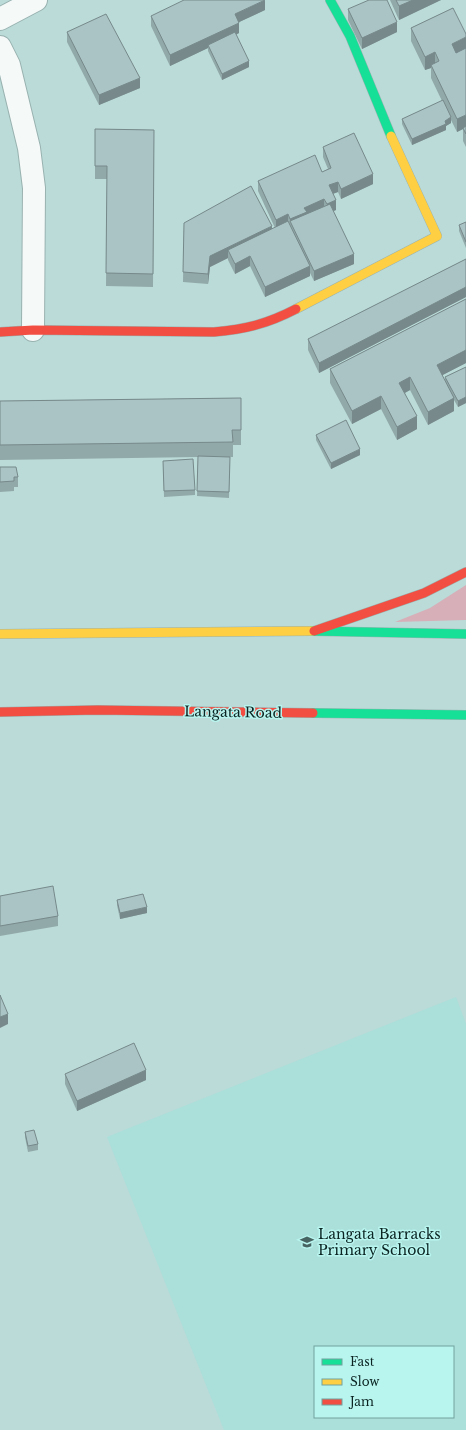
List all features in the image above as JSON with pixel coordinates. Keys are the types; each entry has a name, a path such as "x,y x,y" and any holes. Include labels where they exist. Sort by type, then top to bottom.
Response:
{"main road":[{"path":"0,332 33,330 214,332 242,330 272,321 436,236 393,141 350,36 330,0"},
{"path":"314,631 374,609 424,593 466,572"},
{"path":"0,634 314,631 466,634"},
{"name":"Langata Road","path":"0,712 98,710 466,715"}],"street":[{"path":"0,19 36,0"},
{"path":"0,47 9,65 29,148 34,188 33,330"}],"shaded area":[{"path":"466,585 466,620 395,622 430,608"},
{"name":"Langata Barracks Primary School","path":"456,997 466,1024 466,1430 224,1430 107,1137"}],"building":[{"path":"184,0 265,0 235,14 239,23 170,55 151,16"},
{"path":"369,0 387,0 397,22 362,38 348,9"},
{"path":"396,0 413,0 399,6"},
{"path":"453,8 466,34 466,37 452,44 456,53 466,48 466,115 457,119 431,65 439,61 435,52 425,57 411,28"},
{"path":"106,14 140,78 99,95 67,32"},
{"path":"235,32 249,61 222,74 208,45"},
{"path":"443,100 451,117 445,121 446,124 412,139 402,119"},
{"path":"466,126 466,134 463,128"},
{"path":"95,129 154,130 153,274 106,273 107,166 95,166"},
{"path":"354,133 373,174 341,189 338,182 329,185 336,200 327,204 324,199 304,208 307,212 290,219 288,214 276,220 258,181 315,155 322,172 331,168 323,147"},
{"path":"251,186 272,226 210,256 208,274 183,272 184,223"},
{"path":"330,204 354,254 314,271 290,221"},
{"path":"288,221 310,266 265,287 250,256 235,264 228,250"},
{"path":"466,222 466,242 459,225"},
{"path":"466,259 466,287 319,363 308,339"},
{"path":"466,299 466,350 437,365 454,398 428,412 410,377 399,383 417,416 397,427 381,396 352,411 330,369"},
{"path":"466,367 466,397 458,401 445,377"},
{"path":"241,398 241,430 232,430 233,442 0,445 0,401"},
{"path":"346,420 360,449 331,463 316,435"},
{"path":"198,456 230,457 229,492 197,491"},
{"path":"193,459 195,490 164,491 163,461"},
{"path":"0,467 16,467 18,477 14,477 14,481 0,482"},
{"path":"53,886 58,916 0,926 0,896"},
{"path":"143,894 147,907 120,913 117,900"},
{"path":"0,995 8,1014 0,1017"},
{"path":"134,1043 146,1070 77,1101 65,1074"},
{"path":"34,1130 38,1144 28,1146 25,1132"}],"traffic: fast":[{"path":"330,0 350,36 391,136"},
{"path":"312,631 466,634"},
{"path":"313,713 466,715"}],"traffic: slow":[{"path":"296,309 437,236 391,136"},
{"path":"0,634 312,631"}],"traffic: jam":[{"path":"0,332 33,330 214,332 256,325 296,309"},
{"path":"314,631 424,593 466,572"},
{"path":"0,712 98,710 313,713"}],"place":[{"name":"Langata Barracks Primary School","path":"307,1242"}]}
